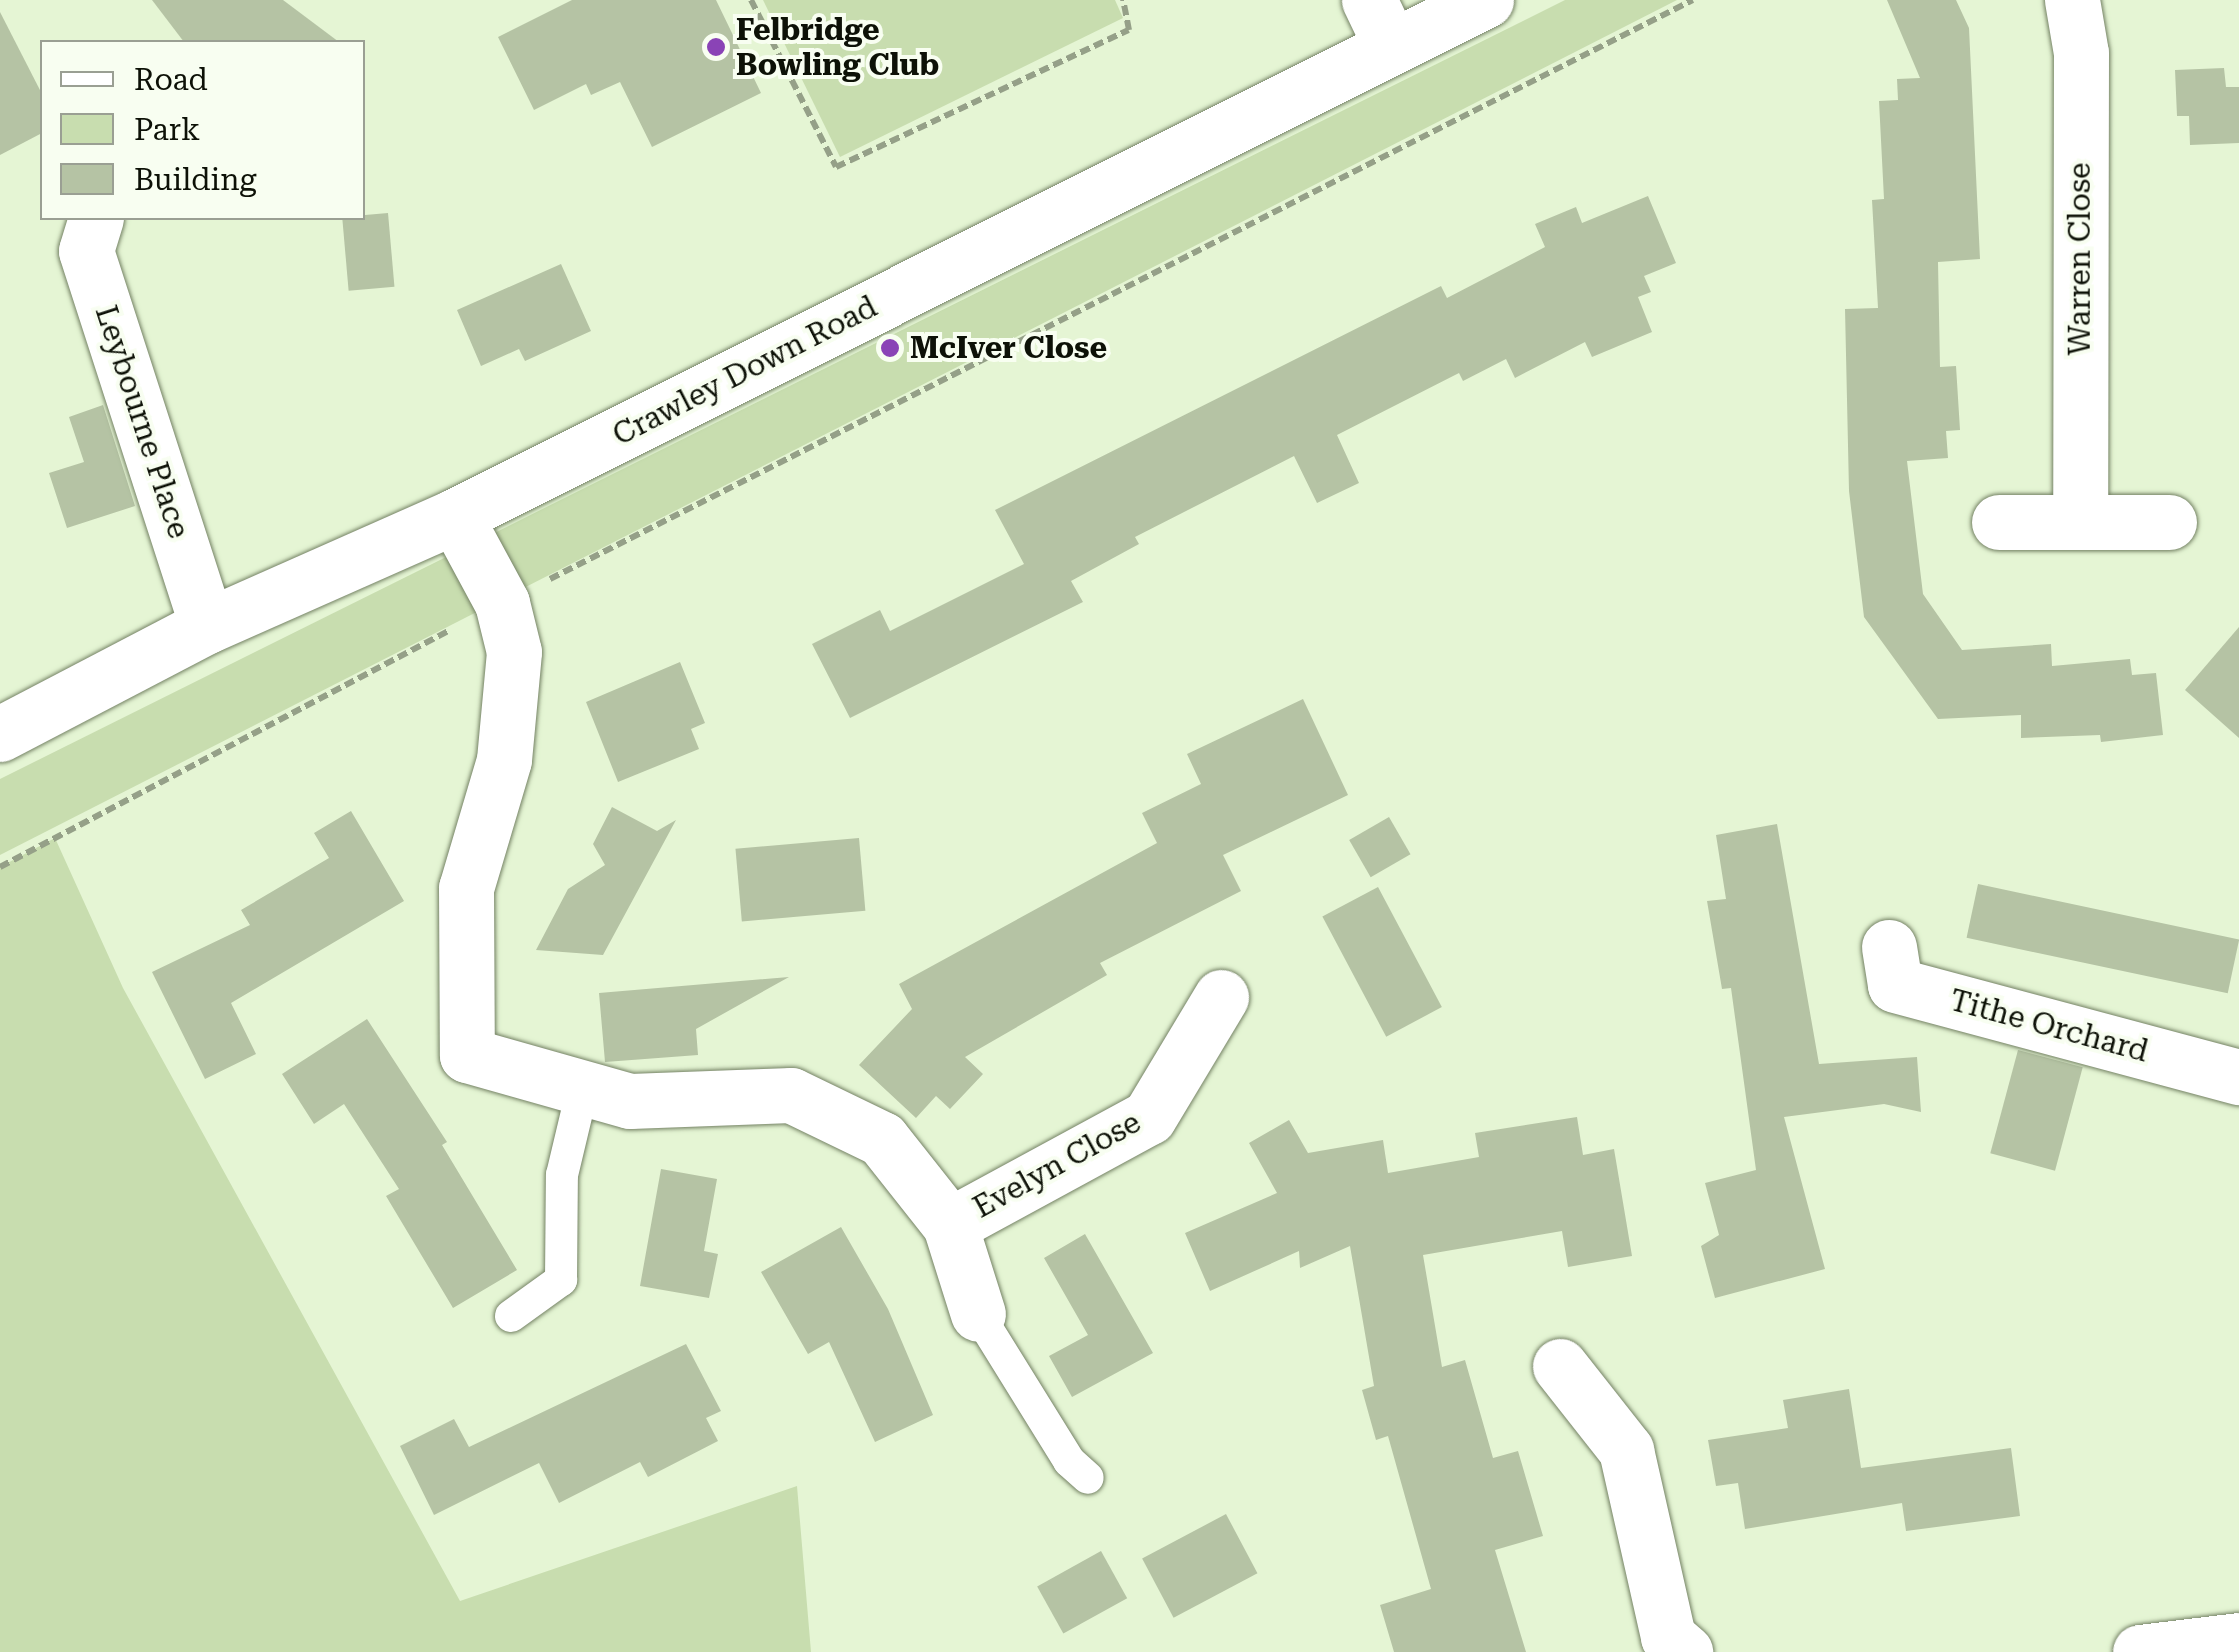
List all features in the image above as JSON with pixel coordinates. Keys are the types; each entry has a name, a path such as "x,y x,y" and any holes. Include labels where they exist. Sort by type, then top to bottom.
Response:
{"street":[{"name":"Crawley Down Road","path":"0,734 207,626 456,516 1380,23 1486,0"},
{"name":"Warren Close","path":"2072,0 2080,53 2080,520"},
{"name":"Leybourne Place","path":"95,220 86,250 207,626"},
{"path":"456,516 502,603 514,652 504,760 466,888 467,1055 630,1101 792,1095 882,1140 950,1225 978,1314"},
{"path":"1999,522 2169,522"},
{"name":"Tithe Orchard","path":"1889,947 1895,984 2239,1077"},
{"name":"Evelyn Close","path":"950,1225 1149,1117 1221,997"},
{"path":"1560,1366 1626,1450 1668,1637 1685,1652"},
{"path":"2140,1652 2239,1640"}],"lane":[{"path":"511,1316 561,1280 562,1175 583,1087"},
{"path":"978,1314 1069,1461 1088,1478"}],"path":[{"path":"751,0 836,167 1129,30 1123,0"},
{"path":"0,867 502,603 1692,0"}],"green space":[{"path":"763,0 1115,0 1123,18 840,157"},
{"path":"1565,0 1677,0 0,855 0,779"},
{"path":"55,838 123,988 460,1601 797,1486 811,1652 0,1652 0,867"}],"building":[{"path":"152,0 283,0 336,40 182,40"},
{"path":"572,0 716,0 761,93 652,147 620,82 591,95 586,84 534,110 498,37"},
{"path":"1887,0 1956,0 1969,28 1980,259 1938,262 1940,367 1956,366 1960,430 1946,431 1948,458 1907,461 1923,594 1962,650 2051,644 2052,666 2130,659 2132,675 2156,673 2163,735 2101,742 2100,735 2021,738 2021,715 1938,719 1864,617 1849,491 1845,309 1878,308 1872,200 1884,199 1879,101 1898,100 1897,79 1920,78"},
{"path":"0,12 40,90 40,134 0,155"},
{"path":"2224,68 2226,87 2239,87 2239,143 2190,145 2189,116 2177,116 2175,70"},
{"path":"1648,196 1676,263 1644,276 1651,292 1638,297 1652,332 1592,357 1585,342 1515,378 1506,359 1463,381 1459,373 1337,435 1359,483 1317,503 1294,456 1135,537 1139,544 1071,581 1083,602 850,718 812,644 880,610 890,631 1024,564 995,510 1441,286 1447,298 1545,247 1535,224 1576,207 1582,223"},
{"path":"388,213 394,287 349,291 342,220 365,220 365,215"},
{"path":"561,264 591,331 525,361 519,349 481,366 457,310"},
{"path":"103,405 135,506 67,528 49,473 84,462 69,417"},
{"path":"2239,627 2239,738 2185,690"},
{"path":"680,662 705,723 691,729 699,749 618,782 586,702"},
{"path":"1303,699 1348,795 1223,855 1241,891 1100,963 1107,975 965,1057 983,1074 950,1109 936,1096 916,1118 859,1065 912,1009 899,984 1157,843 1142,813 1201,784 1187,754"},
{"path":"612,807 657,831 676,820 603,955 536,950 568,889 605,865 593,844"},
{"path":"351,811 404,901 231,1003 256,1054 205,1079 152,972 250,925 241,910 329,858 314,833"},
{"path":"1389,817 1410,854 1371,877 1349,840"},
{"path":"1777,824 1819,1064 1917,1057 1921,1112 1884,1104 1784,1117 1825,1269 1715,1298 1701,1246 1719,1235 1705,1183 1756,1170 1731,988 1722,989 1707,901 1726,899 1716,835"},
{"path":"859,838 865,911 742,922 735,849"},
{"path":"1978,884 2239,939 2228,993 1967,938"},
{"path":"1378,887 1442,1007 1386,1037 1322,917"},
{"path":"789,977 696,1029 698,1055 605,1062 599,993"},
{"path":"367,1019 447,1142 442,1145 517,1270 453,1308 386,1196 399,1189 344,1104 314,1124 282,1074"},
{"path":"2018,1050 2083,1067 2055,1171 1990,1153"},
{"path":"1577,1117 1583,1155 1614,1149 1632,1256 1568,1267 1562,1231 1423,1255 1442,1367 1465,1360 1493,1458 1518,1451 1543,1536 1495,1550 1526,1652 1394,1652 1380,1605 1431,1589 1388,1436 1376,1440 1362,1390 1374,1386 1350,1246 1300,1268 1299,1251 1210,1291 1185,1233 1277,1193 1249,1143 1289,1120 1308,1153 1383,1140 1388,1173 1479,1157 1475,1133"},
{"path":"661,1169 717,1179 704,1251 718,1254 709,1298 640,1286"},
{"path":"841,1227 888,1309 933,1415 875,1442 829,1342 808,1354 761,1272"},
{"path":"1085,1234 1153,1353 1072,1397 1049,1356 1088,1335 1044,1258"},
{"path":"686,1344 721,1411 706,1418 718,1441 648,1477 640,1462 559,1503 539,1463 434,1515 400,1446 454,1419 469,1447"},
{"path":"1849,1389 1861,1468 2011,1448 2020,1516 1906,1531 1902,1503 1745,1529 1738,1483 1716,1486 1708,1440 1788,1428 1783,1400"},
{"path":"1226,1514 1257,1573 1174,1618 1142,1559"},
{"path":"1101,1551 1127,1598 1063,1634 1037,1586"}],"place":[{"name":"Felbridge Bowling Club","path":"716,47"},
{"name":"McIver Close","path":"890,348"}]}
